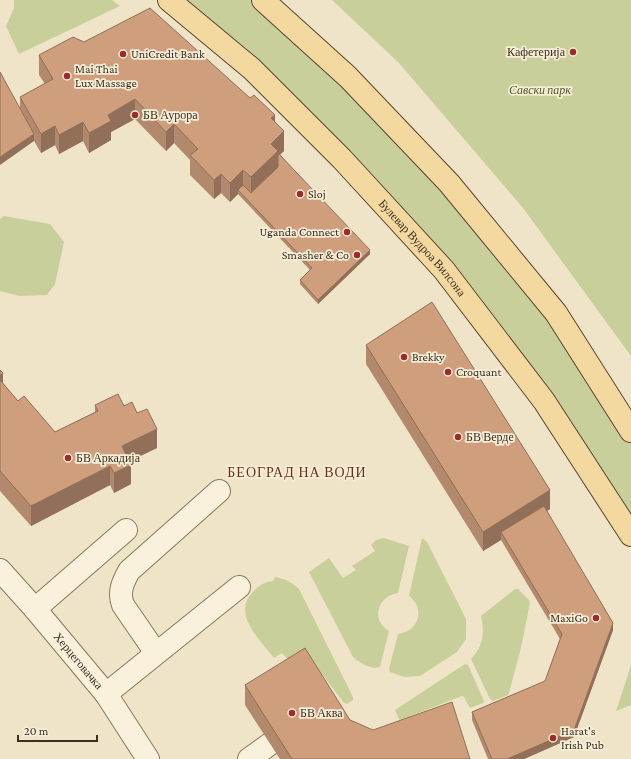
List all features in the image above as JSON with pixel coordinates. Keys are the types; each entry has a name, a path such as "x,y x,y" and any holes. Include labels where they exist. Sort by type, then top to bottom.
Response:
{"main road":[{"name":"Булевар Вудроа Вилсона","path":"169,0 252,69 342,159 444,270 544,401 631,535"},
{"path":"263,0 348,77 449,183 556,313 631,431"}],"street":[{"path":"156,653 123,605 121,590 124,580 129,571 220,491"},
{"path":"35,609 126,530"},
{"name":"Херцеговачка","path":"0,570 35,609 106,694 148,759"},
{"path":"106,694 239,587"},
{"path":"249,759 270,744"}],"green space":[{"path":"14,0 112,0 120,6 19,54 6,26 14,8"},
{"path":"169,0 263,0 449,183 631,431 631,535 444,270"},
{"name":"Савски парк","path":"332,0 631,0 631,356 523,208 399,63"},
{"path":"4,216 50,224 64,242 55,284 47,295 20,296 0,291 0,219"},
{"path":"384,538 409,546 398,593 385,599 381,603 379,609 378,614 380,620 383,626 389,631 380,667 373,668 362,664 353,657 309,572 329,558 343,578 356,570 352,566 375,551 371,545 376,540"},
{"path":"422,538 427,542 466,619 466,639 457,652 420,676 404,677 390,672 389,669 398,634 411,629 418,619 419,613 417,607 409,596"},
{"path":"275,577 294,584 299,589 353,697 353,700 347,704 344,703 316,666 291,663 282,653 274,658 256,636 247,619 245,610 247,601 257,588 264,583 273,581"},
{"path":"515,589 518,589 530,603 521,648 509,693 508,695 493,701 490,699 471,659 478,649 482,639 483,628 481,616"},
{"path":"465,664 468,665 484,701 483,703 470,708 462,696 400,720 399,719 395,710"},
{"path":"631,665 631,705 616,711"}],"building":[{"name":"БВ Аурора","path":"150,8 250,98 254,95 275,115 271,118 284,131 271,144 278,151 251,177 243,170 230,183 221,174 214,180 190,155 198,149 174,124 166,132 135,99 108,115 111,121 89,133 83,122 59,135 55,126 41,134 20,97 53,79 39,55 73,37 84,42"},
{"path":"0,72 34,134 0,157"},
{"path":"278,153 370,250 318,300 300,280 312,268 238,190 243,185 251,193 278,167"},
{"name":"БВ Верде","path":"432,302 550,490 483,532 366,345"},
{"name":"БВ Аркадија","path":"0,380 18,401 24,396 55,432 98,411 95,405 118,394 124,406 132,402 137,413 147,409 157,429 122,446 131,465 114,473 110,466 31,506 0,471"},
{"path":"544,506 613,623 574,730 507,759 492,759 472,712 545,681 562,634 501,532"},
{"name":"БВ Аква","path":"305,648 350,720 373,730 452,702 470,759 292,759 245,685"}],"place":[{"name":"Кафетерија","path":"573,52"},
{"name":"UniCredit Bank","path":"123,54"},
{"name":"Mai Thai Lux Massage","path":"67,76"},
{"name":"БВ Аурора","path":"135,115"},
{"name":"Sloj","path":"300,194"},
{"name":"Uganda Connect","path":"347,232"},
{"name":"Smasher & Co","path":"357,255"},
{"name":"Brekky","path":"404,357"},
{"name":"Croquant","path":"448,372"},
{"name":"БВ Верде","path":"458,437"},
{"name":"БВ Аркадија","path":"68,458"},
{"name":"MaxiGo","path":"596,618"},
{"name":"БВ Аква","path":"292,713"},
{"name":"Harat's Irish Pub","path":"553,738"}],"district":[{"name":"БЕОГРАД НА ВОДИ","path":"297,472"}]}
